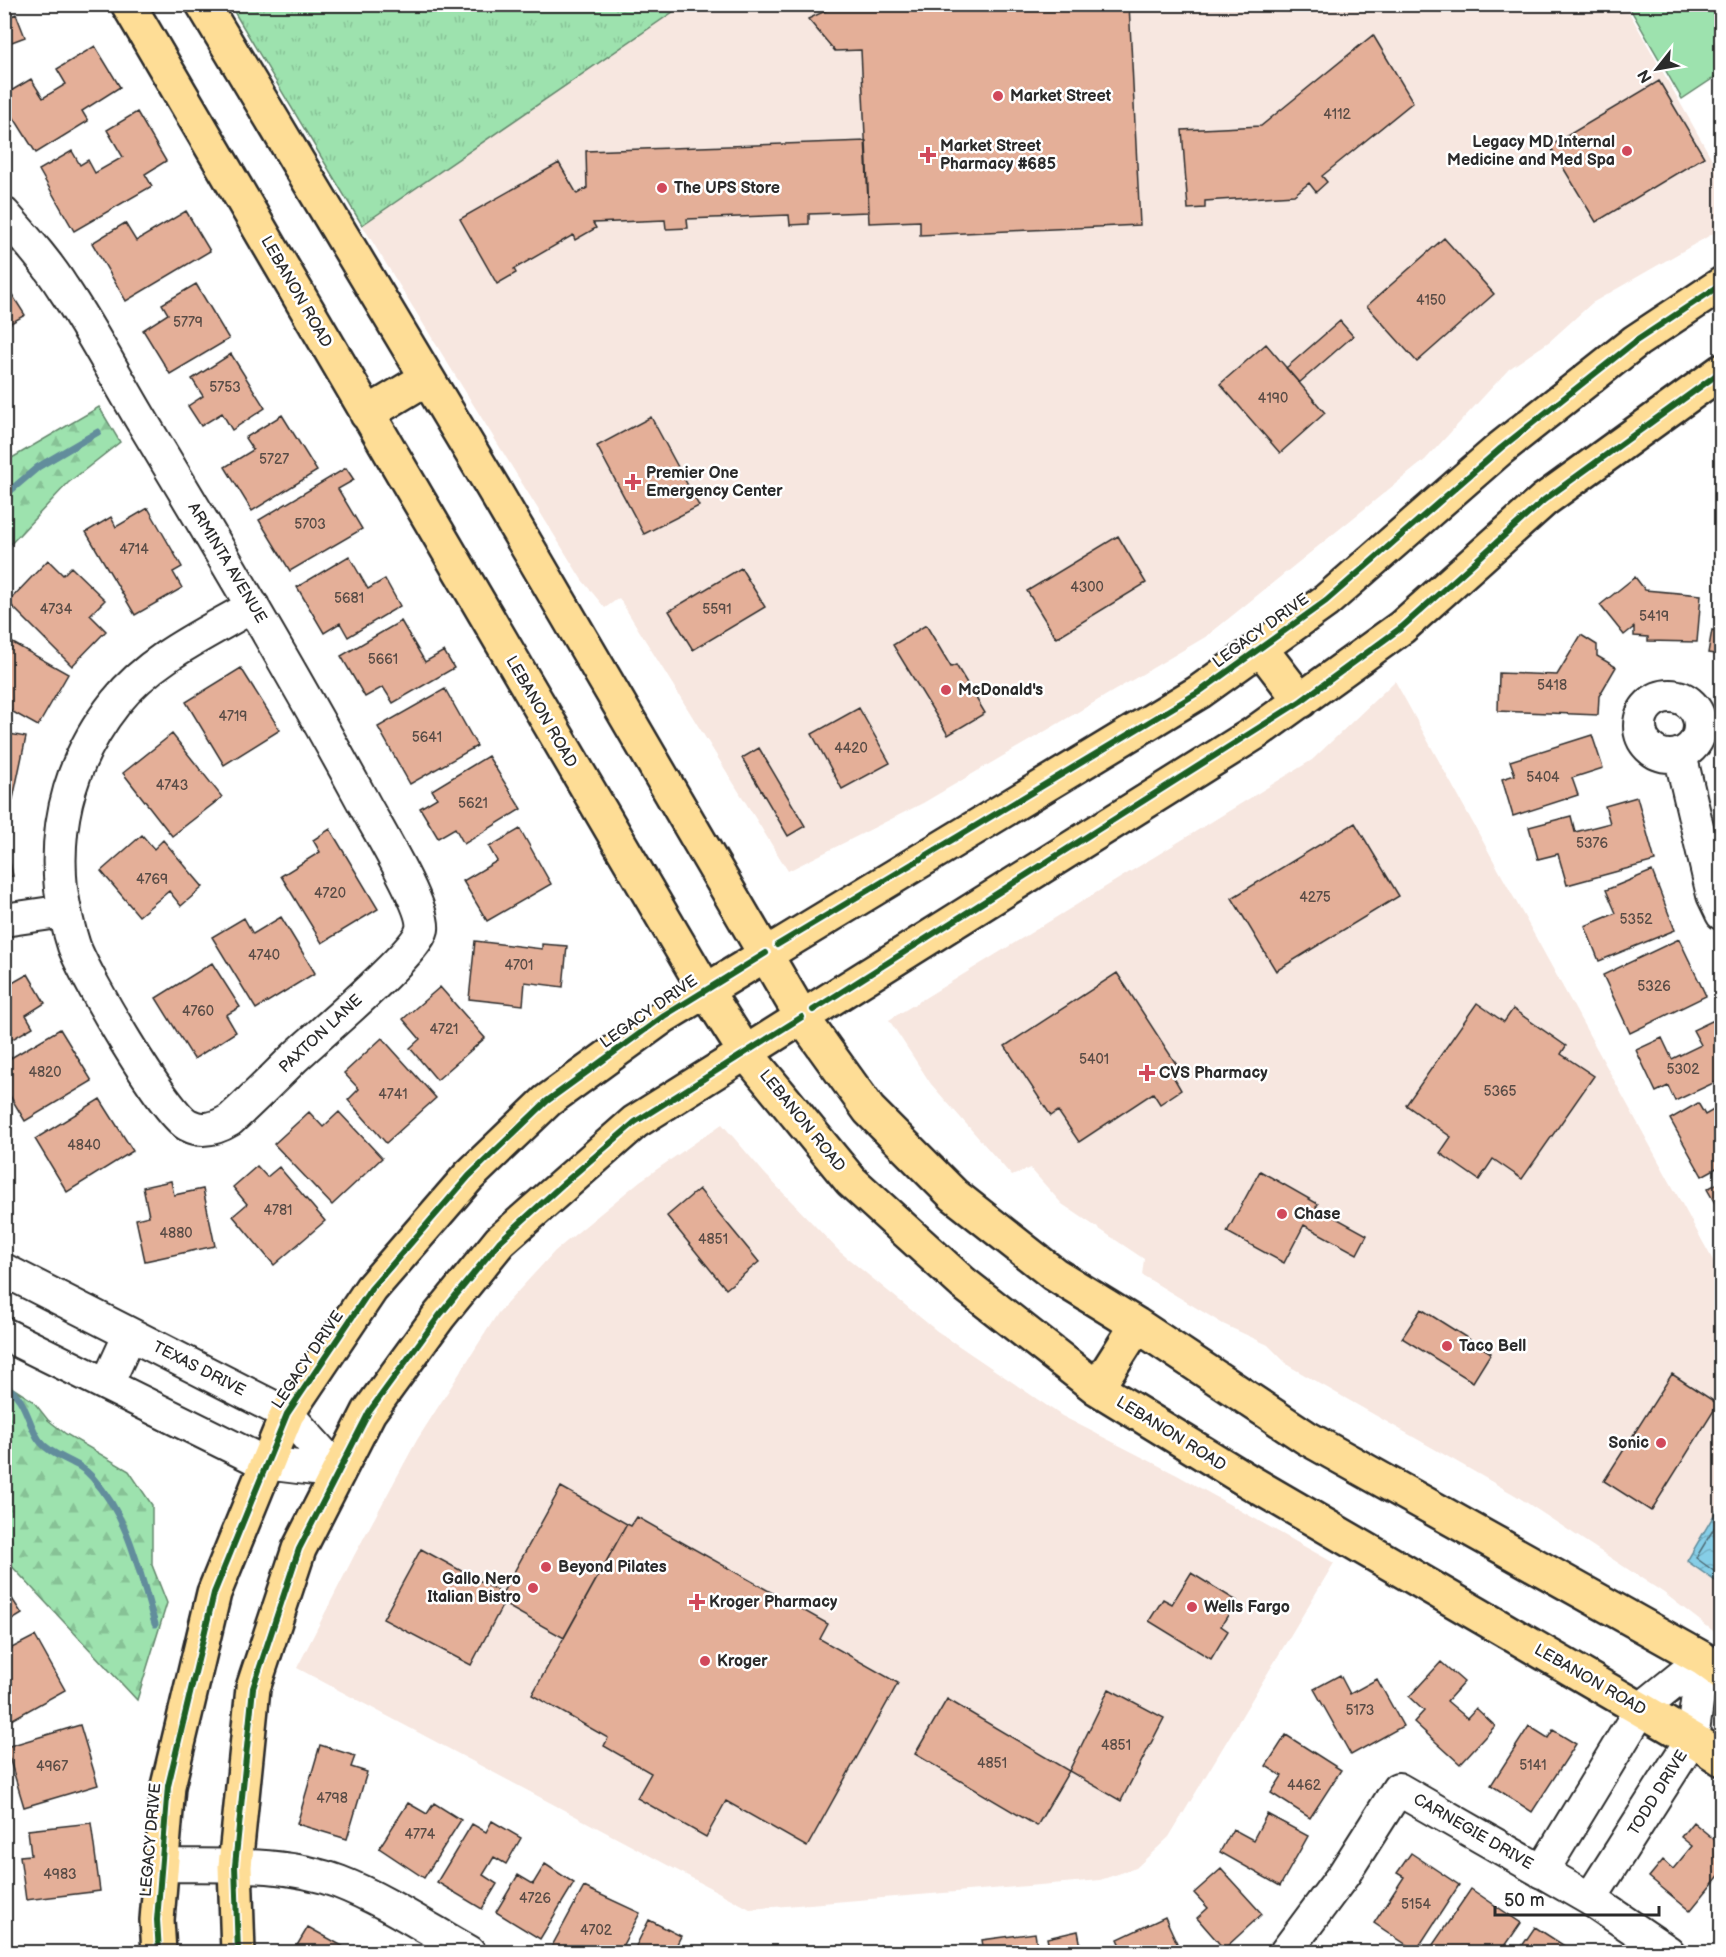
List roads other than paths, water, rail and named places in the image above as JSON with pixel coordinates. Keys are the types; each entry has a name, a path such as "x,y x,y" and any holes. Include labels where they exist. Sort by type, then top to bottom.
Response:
{"main road":[{"name":"LEBANON ROAD","path":"128,4 705,989 745,1052 851,1181 963,1283 1097,1388 1245,1479 1641,1709 1722,1759"},
{"path":"203,4 427,378 766,952 802,1017 868,1110 954,1195 1054,1274 1137,1325 1307,1438 1712,1666"},
{"name":"LEGACY DRIVE","path":"159,1953 157,1920 168,1786 214,1593 265,1463 287,1414 371,1289 469,1176 547,1101 664,1016 766,952 1199,692 1261,649 1326,601 1501,448 1604,366 1636,341 1722,284"},
{"path":"238,1953 235,1866 253,1688 299,1550 369,1412 439,1316 500,1241 635,1122 1245,739 1301,701 1402,627 1544,501 1722,371"},
{"path":"367,414 427,378"},
{"path":"1261,649 1301,701"},
{"path":"1097,1388 1137,1325"}],"street":[{"name":"ARMINTA AVENUE","path":"4,214 38,253 64,288 253,606 402,875 419,910 422,927"},
{"path":"4,920 64,911 60,862 63,814 71,781 96,729 123,694 154,666 253,606"},
{"path":"1680,754 1713,895 1722,914"},
{"name":"PAXTON LANE","path":"64,911 74,946 86,974 167,1105 186,1125 209,1129 230,1120 410,950 422,927"},
{"name":"TEXAS DRIVE","path":"4,1270 287,1414 339,1472"},
{"path":"4,1334 265,1463 339,1472"},
{"path":"107,1384 130,1334"},
{"path":"1542,1872 1641,1709 1712,1666"},
{"name":"TODD DRIVE","path":"1590,1899 1692,1739 1712,1666"},
{"name":"CARNEGIE DRIVE","path":"1286,1953 1344,1874 1398,1789 1590,1899 1668,1953"},
{"path":"162,1865 235,1866 301,1871 340,1882 469,1953"}],"water":[{"path":"1721,1503 1721,1585 1687,1561"}],"waterway":[{"path":"4,496 38,467 98,432"},
{"path":"4,1387 17,1396 35,1434 44,1446 86,1471 116,1510 132,1547 155,1624"}],"place":[{"name":"Market Street","path":"998,96"},
{"name":"Legacy MD Internal Medicine and Med Spa","path":"1627,151"},
{"name":"Market Street Pharmacy #685","path":"928,155"},
{"name":"The UPS Store","path":"662,188"},
{"name":"Premier One Emergency Center","path":"633,482"},
{"name":"McDonald's","path":"946,690"},
{"name":"CVS Pharmacy","path":"1147,1073"},
{"name":"Chase","path":"1282,1214"},
{"name":"Taco Bell","path":"1447,1346"},
{"name":"Sonic","path":"1661,1443"},
{"name":"Beyond Pilates","path":"546,1567"},
{"name":"Gallo Nero Italian Bistro","path":"533,1588"},
{"name":"Kroger Pharmacy","path":"697,1602"},
{"name":"Wells Fargo","path":"1192,1607"},
{"name":"Kroger","path":"705,1661"}]}
